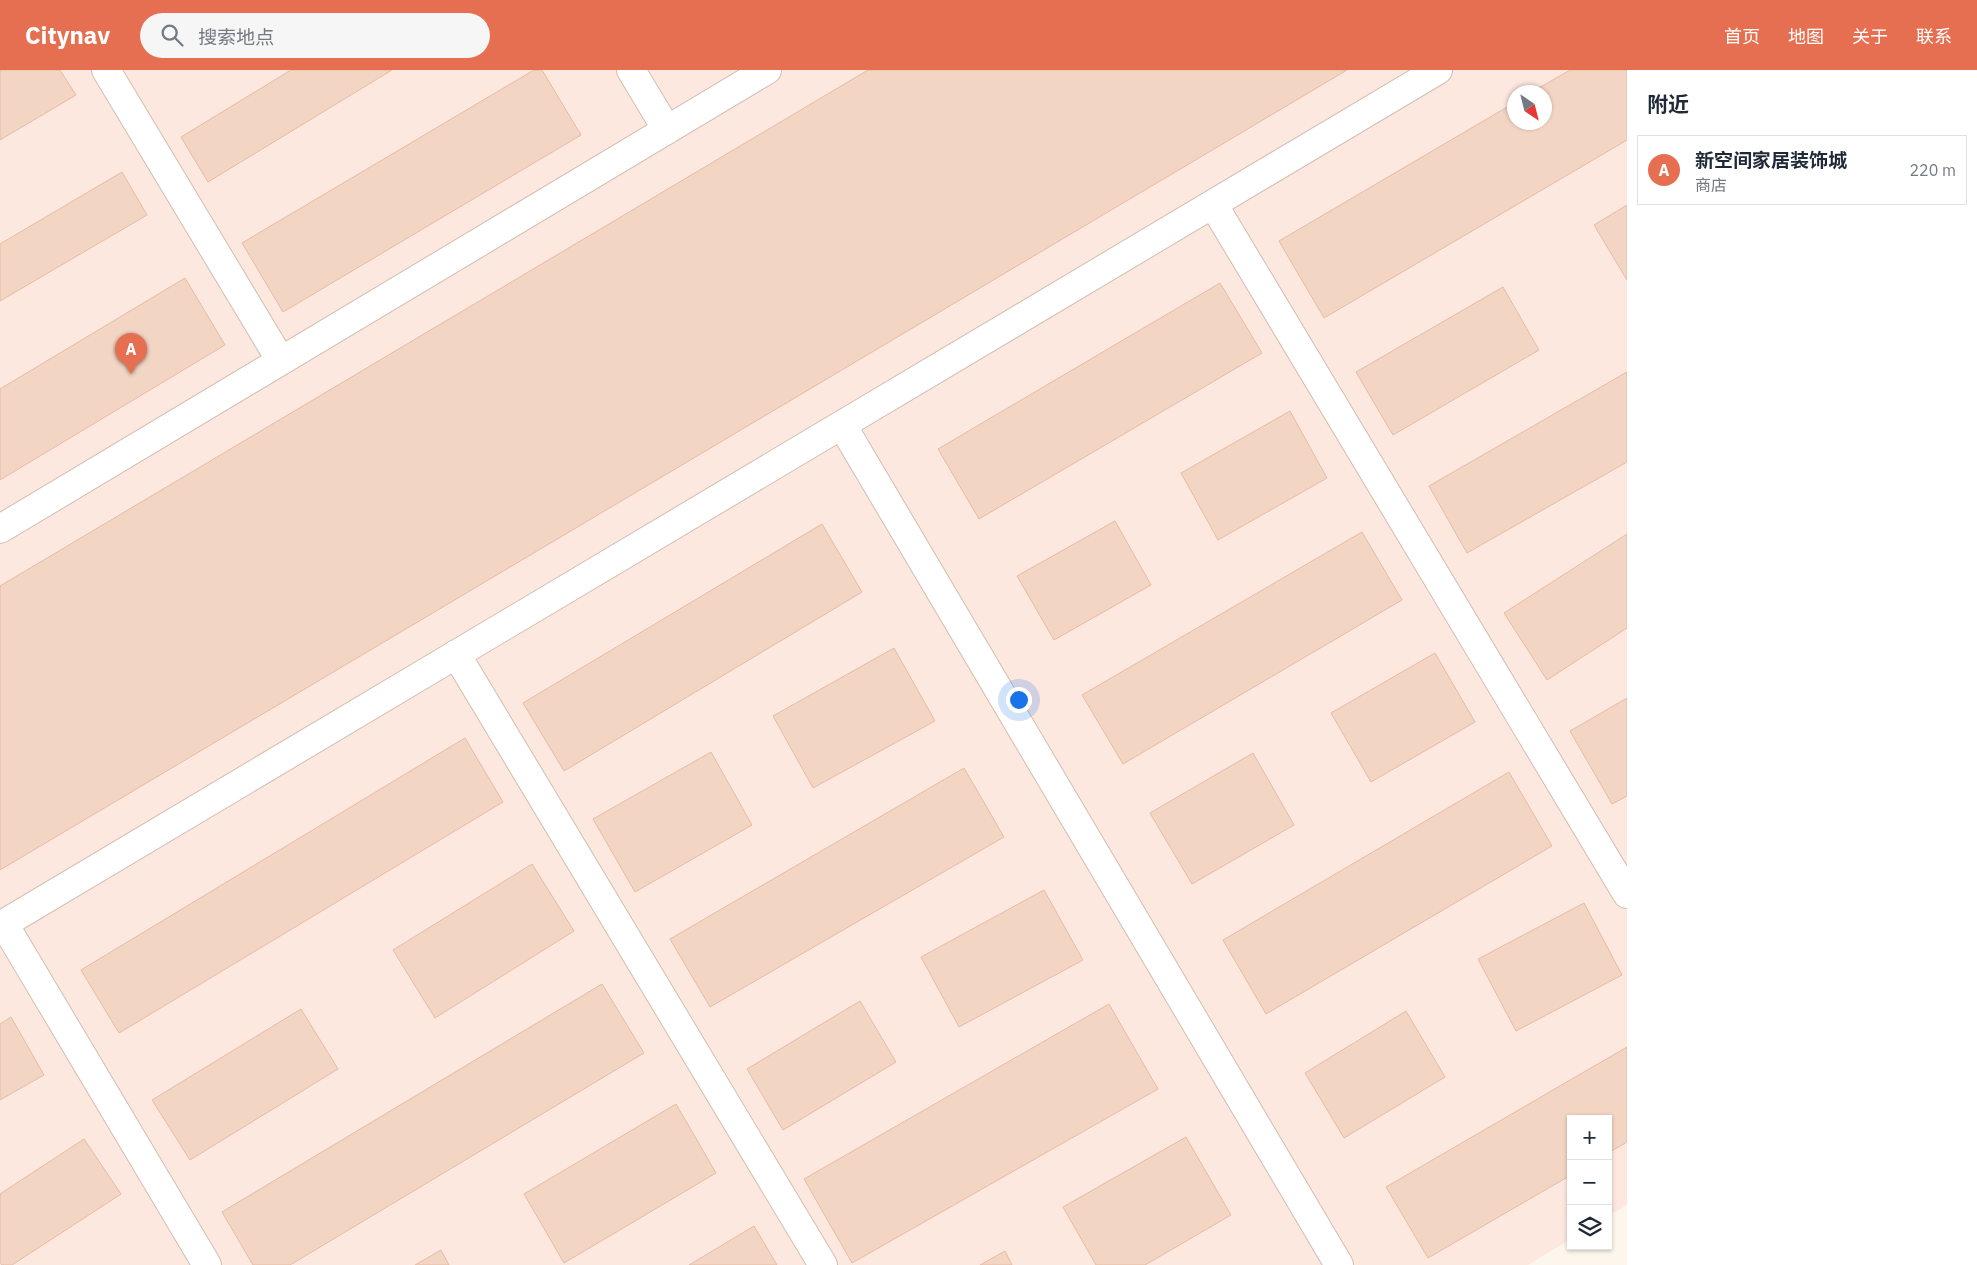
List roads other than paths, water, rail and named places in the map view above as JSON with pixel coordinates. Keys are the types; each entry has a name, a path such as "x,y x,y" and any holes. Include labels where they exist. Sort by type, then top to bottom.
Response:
{"street":[{"path":"106,70 282,361"},
{"path":"631,70 667,130"},
{"path":"0,529 767,70"},
{"path":"207,1265 2,925 1438,70"},
{"path":"1213,204 1627,894"},
{"path":"842,425 1339,1265"},
{"path":"456,654 823,1265"}],"place":[{"name":"新空间家居装饰城","path":"131,374"}]}
